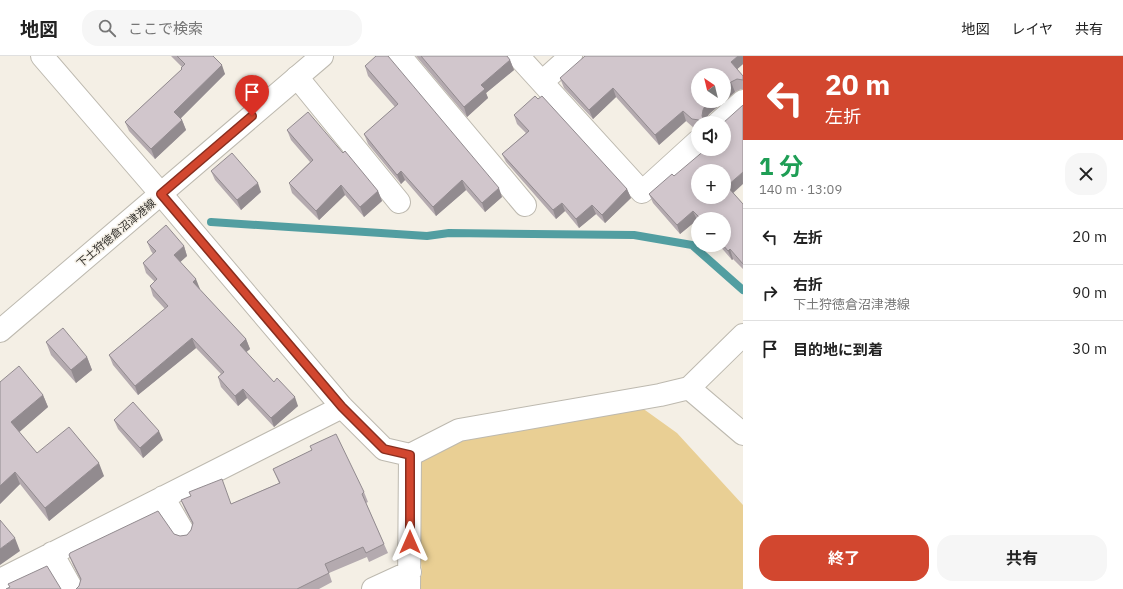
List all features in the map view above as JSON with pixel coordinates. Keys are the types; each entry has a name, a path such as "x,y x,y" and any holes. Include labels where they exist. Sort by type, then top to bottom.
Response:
{"street":[{"path":"42,56 342,407 384,449 410,455 459,430 660,395 689,388 743,335"},
{"name":"下土狩徳倉沼津港線","path":"0,331 322,56"},
{"path":"400,56 525,205"},
{"path":"518,56 642,192 691,147"},
{"path":"542,82 571,56"},
{"path":"297,77 398,202"},
{"path":"726,116 743,101"},
{"path":"689,388 743,434"},
{"path":"0,580 342,407"},
{"path":"373,589 409,580 410,455"},
{"path":"163,497 184,533"},
{"path":"52,553 72,589"}],"shaded area":[{"path":"631,400 677,433 743,505 743,589 418,589 422,573 410,455 486,425"}],"building":[{"path":"177,56 213,56 222,65 174,112 182,120 151,149 125,122 182,69 181,68 185,64"},
{"path":"376,56 388,56 499,188 482,203 462,180 433,207 401,171 397,175 364,134 398,104 365,66"},
{"path":"421,56 507,56 510,60 481,85 485,89 464,107"},
{"path":"585,56 738,56 731,62 743,76 743,80 737,79 731,82 731,68 691,68 691,108 704,108 702,116 691,116 691,118 683,111 655,135 613,88 589,110 560,78"},
{"path":"535,96 538,99 542,96 627,189 602,215 592,205 576,219 562,203 553,210 502,154 529,131 514,115"},
{"path":"743,105 743,172 731,182 731,164 691,164 691,204 731,204 731,190 743,204 743,264 731,250 731,212 693,211 677,225 649,194 672,174 674,176 698,156 731,156 731,116"},
{"path":"308,112 343,153 345,151 378,191 360,207 341,185 316,211 289,183 313,160 287,130"},
{"path":"232,153 258,183 237,200 211,171"},
{"path":"166,225 184,246 174,255 196,279 193,282 246,339 240,345 274,382 277,378 295,397 271,418 243,389 235,396 218,377 224,372 192,338 135,386 109,355 168,306 150,286 157,279 143,263 156,251 147,242"},
{"path":"63,328 87,357 71,370 46,342"},
{"path":"19,366 43,395 11,422 37,453 69,427 99,463 45,508 15,472 0,486 0,382"},
{"path":"133,402 159,431 140,448 114,420"},
{"path":"336,434 364,492 362,494 384,544 366,553 363,547 325,564 329,573 297,589 76,589 79,586 81,579 69,555 70,553 158,511 174,534 180,536 187,535 191,530 193,523 181,500 191,496 189,492 222,479 231,504 280,483 273,469 312,450 310,446"},
{"path":"0,520 15,538 0,549"},
{"path":"47,566 61,589 6,589 10,587 8,584"}],"waterway":[{"path":"211,222 427,236 449,233 634,235 692,245 743,290"}],"route":[{"path":"252,116 161,194 342,407 384,449 410,455 410,542"}]}
